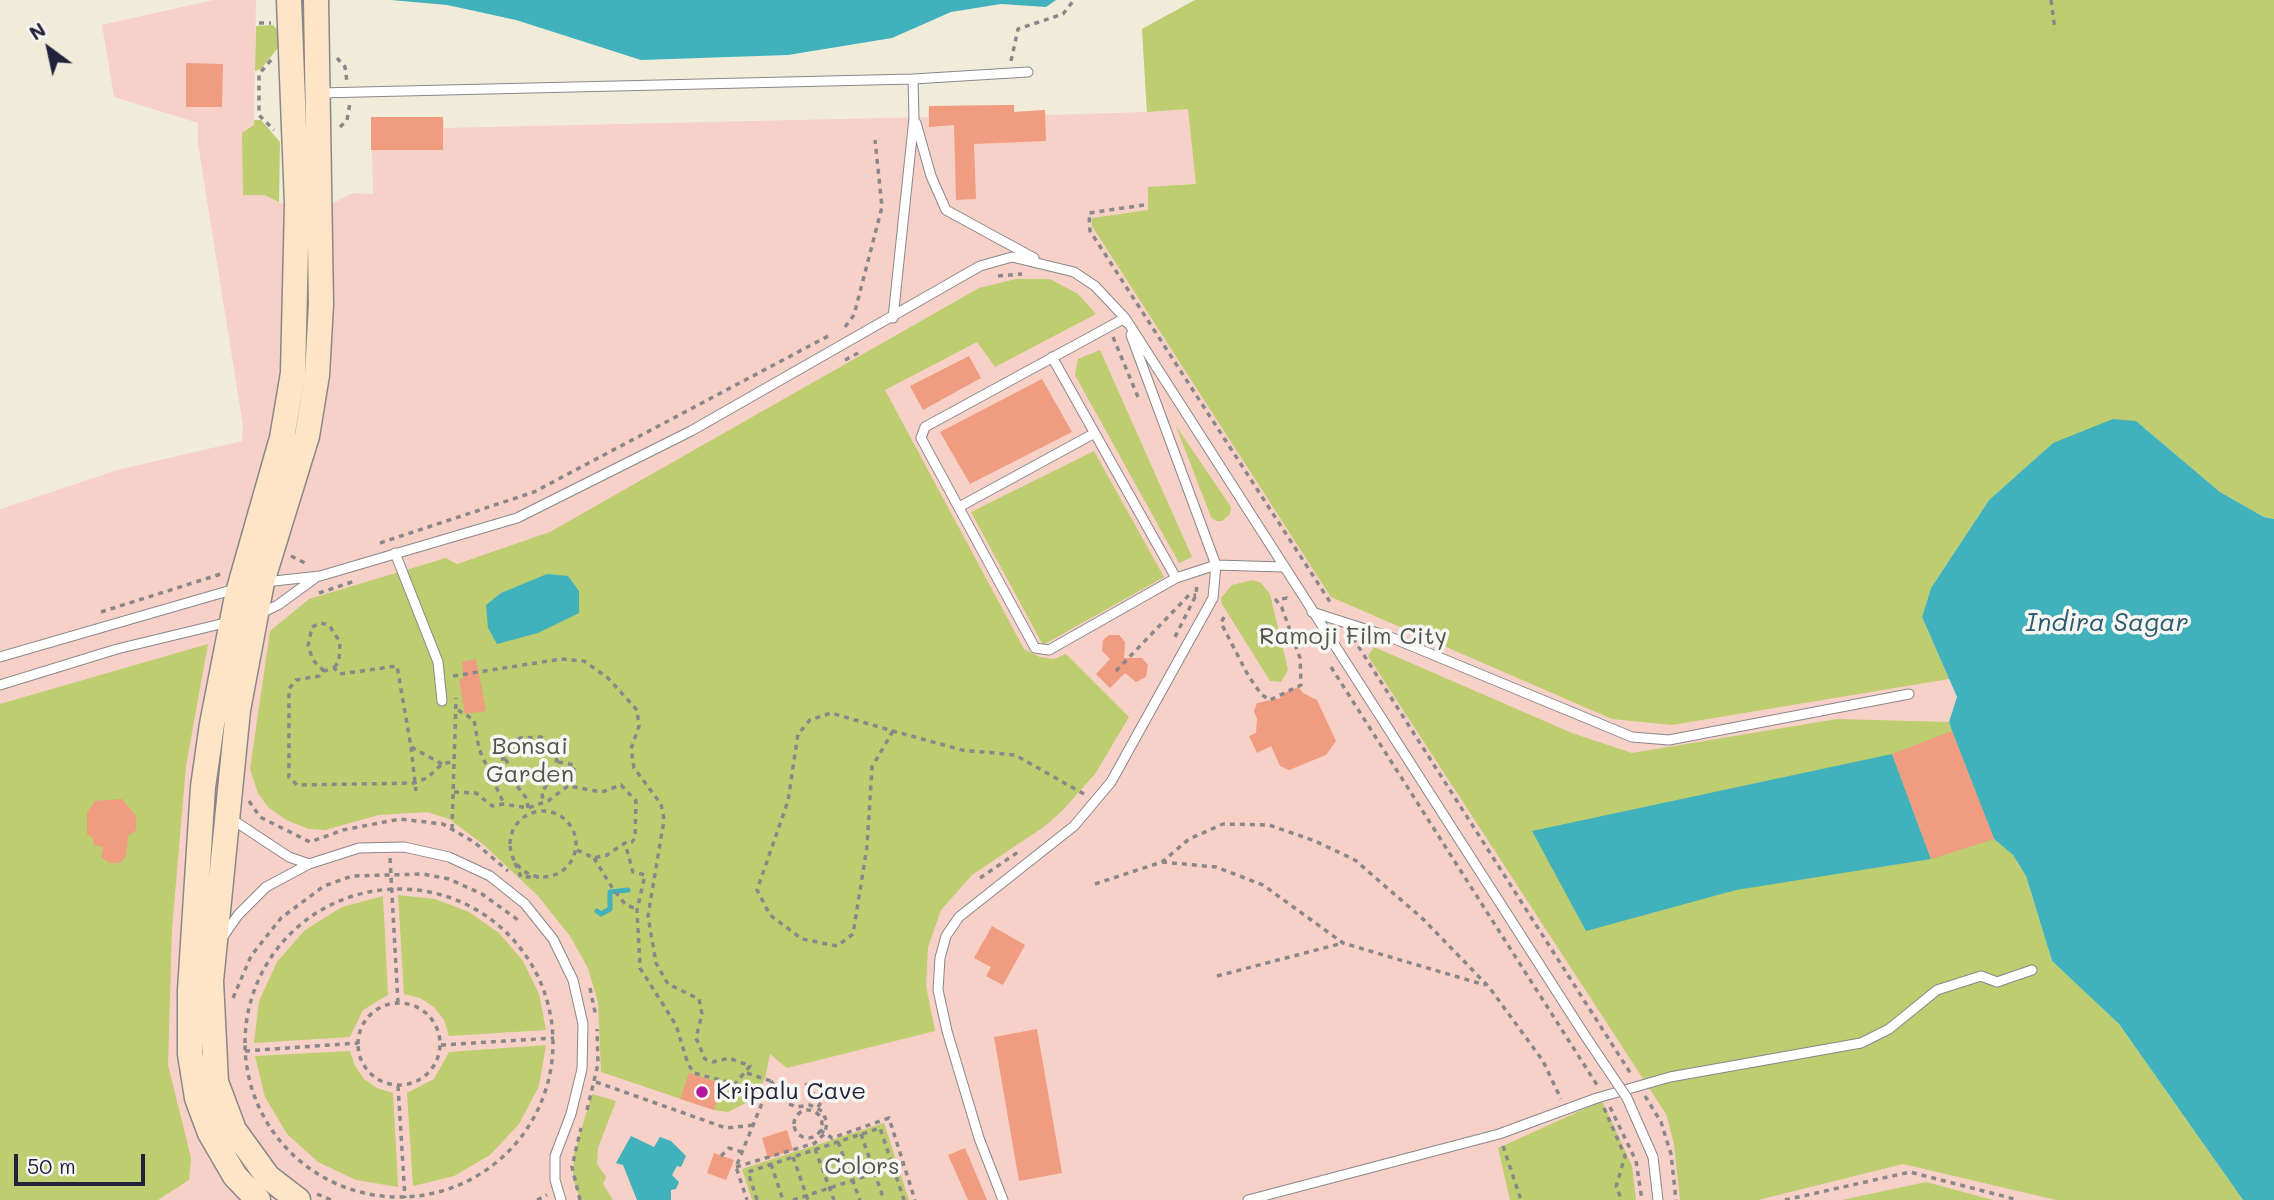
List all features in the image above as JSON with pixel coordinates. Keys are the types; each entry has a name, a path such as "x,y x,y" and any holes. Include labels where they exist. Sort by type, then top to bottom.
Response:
{"street":[{"path":"307,1197 268,1177 234,1130 216,1082 211,1026 211,981 238,804 238,710 244,580 307,436 317,375 321,304 285,11 316,3 319,93 309,203"},
{"path":"243,619 203,787 190,990 190,1054 197,1098 210,1133 235,1176 258,1200"}],"lane":[{"path":"319,93 913,79 1028,72"},
{"path":"893,318 914,118 913,79"},
{"path":"914,118 931,176 946,210 1042,262"},
{"path":"0,657 244,580 320,576 517,518 576,491 691,431 893,318 980,265 1012,257 1042,262 1074,272 1125,318 1627,1098 1653,1157 1658,1200"},
{"path":"1125,318 925,427 921,438 1035,648 1049,650 1176,578 1216,565 1283,567"},
{"path":"1003,1200 979,1138 947,1031 938,990 940,958 946,936 959,917 1074,826 1111,782 1213,598 1216,565 1125,318"},
{"path":"1052,357 1176,578"},
{"path":"959,507 1093,434"},
{"path":"396,553 438,662 442,701"},
{"path":"0,685 117,649 243,619 278,605 320,576"},
{"path":"1312,612 1390,637 1632,737 1669,740 1909,694"},
{"path":"238,804 236,822 289,857 309,864"},
{"path":"216,947 238,915 266,887 309,864 359,848 404,847 449,857 490,876 525,904 553,939 573,980 583,1024 582,1069 571,1114 555,1156 555,1180 562,1200"},
{"path":"1248,1200 1499,1133 1600,1097 1670,1077 1861,1043 1889,1029 1937,990 1981,976 1997,982 2032,970"}],"path":[{"path":"1008,74 1018,29 1063,14 1074,0"},
{"path":"2051,0 2055,30"},
{"path":"259,23 285,11"},
{"path":"328,49 345,67 347,120 339,128"},
{"path":"273,57 259,74 259,115 275,132"},
{"path":"845,327 854,315 882,208 875,140"},
{"path":"1144,205 1089,213 1090,231 1661,1122 1671,1154 1676,1200"},
{"path":"993,276 1032,274"},
{"path":"1108,327 1142,407"},
{"path":"371,546 534,492 833,333"},
{"path":"839,363 863,350"},
{"path":"289,548 293,559 309,564"},
{"path":"1173,640 1196,595 1198,571"},
{"path":"90,616 244,580"},
{"path":"308,596 358,580"},
{"path":"1116,671 1189,595 1196,595"},
{"path":"1224,617 1221,623 1250,677 1262,695 1270,700 1301,685 1300,658 1276,600 1287,598 1295,610"},
{"path":"324,671 313,660 308,646 312,627 321,623 329,625 340,642 339,661 334,668 319,676 296,680 289,689 289,777 292,782 302,786 414,783 427,778 442,764 455,761"},
{"path":"1324,657 1600,1097 1636,1161 1642,1200"},
{"path":"453,676 561,659 584,661 608,678 637,710 639,726 631,749 634,768 661,804 664,820 648,916 656,964 668,984 699,999 702,1014 695,1038 699,1052 713,1062 729,1058 750,1066 747,1073 734,1084 694,1073 688,1064 676,1025 640,968 637,910 645,875 633,872 625,843"},
{"path":"334,668 340,674 397,666 416,791"},
{"path":"238,804 310,842 343,830 400,819 422,820 452,829 458,710 474,720 478,749 504,804"},
{"path":"893,731 872,768 867,846 853,934 836,947 802,939 770,915 757,890 788,801 798,734 810,720 831,713 962,750 1015,755 1095,801"},
{"path":"528,808 527,799 514,782 506,759 506,750 520,738 535,735 552,746 558,762 542,792 542,811"},
{"path":"411,747 442,764"},
{"path":"506,750 500,749 497,754 499,759 506,759"},
{"path":"558,762 575,765 571,778"},
{"path":"454,792 476,793 492,806 504,804 528,808 543,803 568,786 602,792 621,785 636,801 635,838 607,855 594,858"},
{"path":"1076,802 1090,785"},
{"path":"542,811 552,812 568,822 573,830 575,849 564,869 543,876 521,877 511,850 514,828 521,819 542,811"},
{"path":"1095,884 1162,862 1189,839 1223,824 1269,825 1315,841 1355,860 1423,919 1489,987 1543,1061 1567,1110"},
{"path":"980,878 1027,845"},
{"path":"390,848 398,1003"},
{"path":"575,849 594,858 618,896 637,910"},
{"path":"515,861 532,874 543,876"},
{"path":"1162,862 1216,867 1264,885 1343,943 1489,987"},
{"path":"232,1001 242,972 260,941 295,905 324,886 352,876 423,874 449,879 500,905 526,929"},
{"path":"391,888 432,892 470,905 504,929 530,960 547,997 554,1038 550,1077 536,1115 513,1148 482,1174 445,1191 405,1198 365,1194 327,1181 294,1158 268,1127 251,1090 244,1051 245,1024 261,973 294,930 338,901 391,888"},
{"path":"1217,976 1343,943"},
{"path":"398,1003 424,1010 439,1032 441,1045 432,1069 411,1084 398,1086 386,1083 365,1068 358,1043 366,1020 374,1011 398,1003"},
{"path":"441,1045 554,1038"},
{"path":"244,1051 358,1043"},
{"path":"736,1167 814,1143 827,1122 816,1110 786,1103 771,1080 747,1073"},
{"path":"747,1200 736,1167 771,1080"},
{"path":"596,1082 726,1128 754,1125"},
{"path":"806,1083 811,1093 833,1099"},
{"path":"398,1086 405,1198"},
{"path":"586,1114 592,1094"},
{"path":"1600,1097 1625,1156 1616,1187 1622,1200"},
{"path":"816,1110 824,1098"},
{"path":"816,1110 806,1110 798,1114 795,1128 800,1135 809,1138 823,1132"},
{"path":"823,1132 832,1138 889,1118 915,1200"},
{"path":"580,1200 572,1167 583,1121"},
{"path":"757,1200 748,1172 880,1128 904,1200"},
{"path":"1499,1133 1521,1200"},
{"path":"861,1134 884,1200"},
{"path":"838,1142 860,1200"},
{"path":"721,1156 730,1148 742,1152"},
{"path":"815,1149 834,1200"},
{"path":"793,1157 807,1198"},
{"path":"771,1164 783,1200"},
{"path":"793,1200 807,1198 829,1188 904,1164"},
{"path":"1786,1200 1910,1172 2018,1200"},
{"path":"537,1200 550,1197 544,1182"},
{"path":"307,1197 331,1200"}],"shaded area":[{"name":"Ramoji Film City","path":"213,0 256,0 254,125 243,194 264,195 283,204 333,203 353,193 373,194 371,117 443,117 444,128 928,117 929,106 1014,105 1015,112 1044,110 1046,115 1147,112 1142,29 1195,0 1922,617 1957,698 1949,722 2069,1021 2166,1200 0,1200 0,509 117,470 242,441 243,426 198,144 198,123 114,97 102,25"}],"green space":[{"path":"1195,0 2274,0 2274,519 2264,517 2220,492 2136,421 2053,443 1989,500 1931,588 1922,617 1949,679 1672,725 1612,719 1331,597 1092,226 1092,218 1148,210 1148,187 1196,184 1188,109 1147,112 1142,29"},
{"path":"273,25 278,31 278,48 261,69 255,71 256,26"},
{"path":"254,120 261,120 280,142 279,202 264,195 243,195 242,133 254,125"},
{"name":"Bonsai Garden","path":"1016,279 1050,279 1078,294 1096,314 995,367 977,342 885,390 1024,649 1040,657 1054,659 1066,654 1129,717 1095,774 1062,811 1045,826 972,875 941,910 928,947 926,986 935,1031 787,1068 770,1054 765,1079 750,1101 728,1112 714,1110 601,1072 598,1002 588,968 570,936 538,896 484,845 449,819 427,812 379,815 325,830 309,829 286,820 268,807 258,793 250,769 270,631 309,599 446,558 457,564 550,532 979,288"},
{"path":"1100,350 1192,557 1179,563 1075,375 1078,359"},
{"path":"1176,426 1231,507 1230,514 1222,521 1211,517"},
{"path":"1094,451 1164,577 1043,645 971,512"},
{"path":"1253,580 1261,583 1270,594 1288,670 1281,682 1270,681 1222,604 1221,598 1232,585"},
{"path":"208,644 186,766 172,929 168,1065 191,1158 189,1180 158,1200 0,1200 0,704"},
{"path":"1374,647 1572,733 1632,753 1837,719 1949,722 1994,839 2013,855 2026,876 2052,961 2119,1024 2243,1200 2056,1200 1903,1164 1758,1200 1680,1200 1674,1144 1666,1114 1368,656"},
{"path":"398,895 435,899 469,912 499,933 523,961 539,994 546,1030 449,1036 444,1020 434,1007 420,998 404,994"},
{"path":"383,896 388,995 363,1010 350,1037 254,1043 259,1001 277,962 305,930 342,907"},
{"path":"546,1045 539,1086 519,1124 490,1155 454,1176 413,1186 407,1093 434,1079 449,1052"},
{"path":"350,1051 355,1066 364,1079 377,1088 393,1093 398,1187 356,1180 318,1162 287,1134 265,1097 255,1056"},
{"path":"592,1094 616,1101 598,1148 597,1164 606,1177 603,1184 613,1200 580,1200 573,1178 574,1154"},
{"path":"1602,1101 1632,1166 1636,1200 1510,1200 1498,1148"},
{"name":"Colors","path":"884,1123 909,1200 752,1200 742,1169"},
{"path":"1926,1182 1993,1200 1842,1200"}],"water":[{"path":"391,0 1056,0 1046,7 1001,4 951,12 892,38 788,55 641,60 516,20 447,5"},
{"name":"Indira Sagar","path":"2113,419 2136,421 2220,492 2264,517 2274,519 2274,1200 2243,1200 2119,1024 2052,961 2026,876 2013,855 1994,839 1952,731 1949,722 1957,697 1922,617 1931,588 1989,500 2053,443"},
{"path":"547,574 568,576 579,591 579,613 538,633 497,644 488,628 486,605 501,593"},
{"path":"1892,754 1931,859 1736,890 1586,931 1532,831"},
{"path":"631,1136 654,1147 660,1137 671,1141 686,1156 681,1167 677,1166 672,1175 679,1182 676,1189 671,1190 671,1200 637,1200 623,1165 616,1163"}],"building":[{"path":"186,63 223,64 222,107 186,107"},
{"path":"1014,105 1014,112 1045,110 1046,141 974,144 976,199 956,200 954,125 929,127 929,106"},
{"path":"371,117 443,117 443,150 371,150"},
{"path":"969,356 981,378 923,410 910,386"},
{"path":"1042,379 1072,432 970,484 940,432"},
{"path":"1109,635 1119,635 1125,642 1124,658 1142,658 1148,665 1146,677 1136,682 1125,673 1110,688 1096,674 1110,659 1102,651 1103,640"},
{"path":"476,659 486,711 465,714 459,679 464,678 462,662"},
{"path":"1298,687 1303,693 1317,700 1336,741 1326,755 1289,770 1280,766 1271,746 1257,753 1249,736 1256,733 1257,719 1254,711 1257,703 1281,698 1280,695"},
{"path":"1952,731 1994,839 1931,859 1892,754"},
{"path":"122,799 136,816 136,830 128,836 126,856 120,863 109,863 101,857 103,847 94,845 93,838 87,834 87,813 95,801"},
{"path":"992,926 1025,945 1003,985 986,976 991,967 974,958"},
{"path":"1037,1029 1062,1173 1019,1181 994,1037"},
{"name":"Kripalu Cave","path":"689,1073 723,1084 714,1110 680,1099"},
{"path":"787,1130 793,1150 768,1158 762,1138"},
{"path":"965,1148 987,1200 968,1200 948,1155"},
{"path":"714,1153 734,1160 726,1180 707,1173"}],"waterway":[{"path":"597,911 601,914 610,909 610,892 628,890"}],"place":[{"name":"Kripalu Cave","path":"702,1092"}]}
